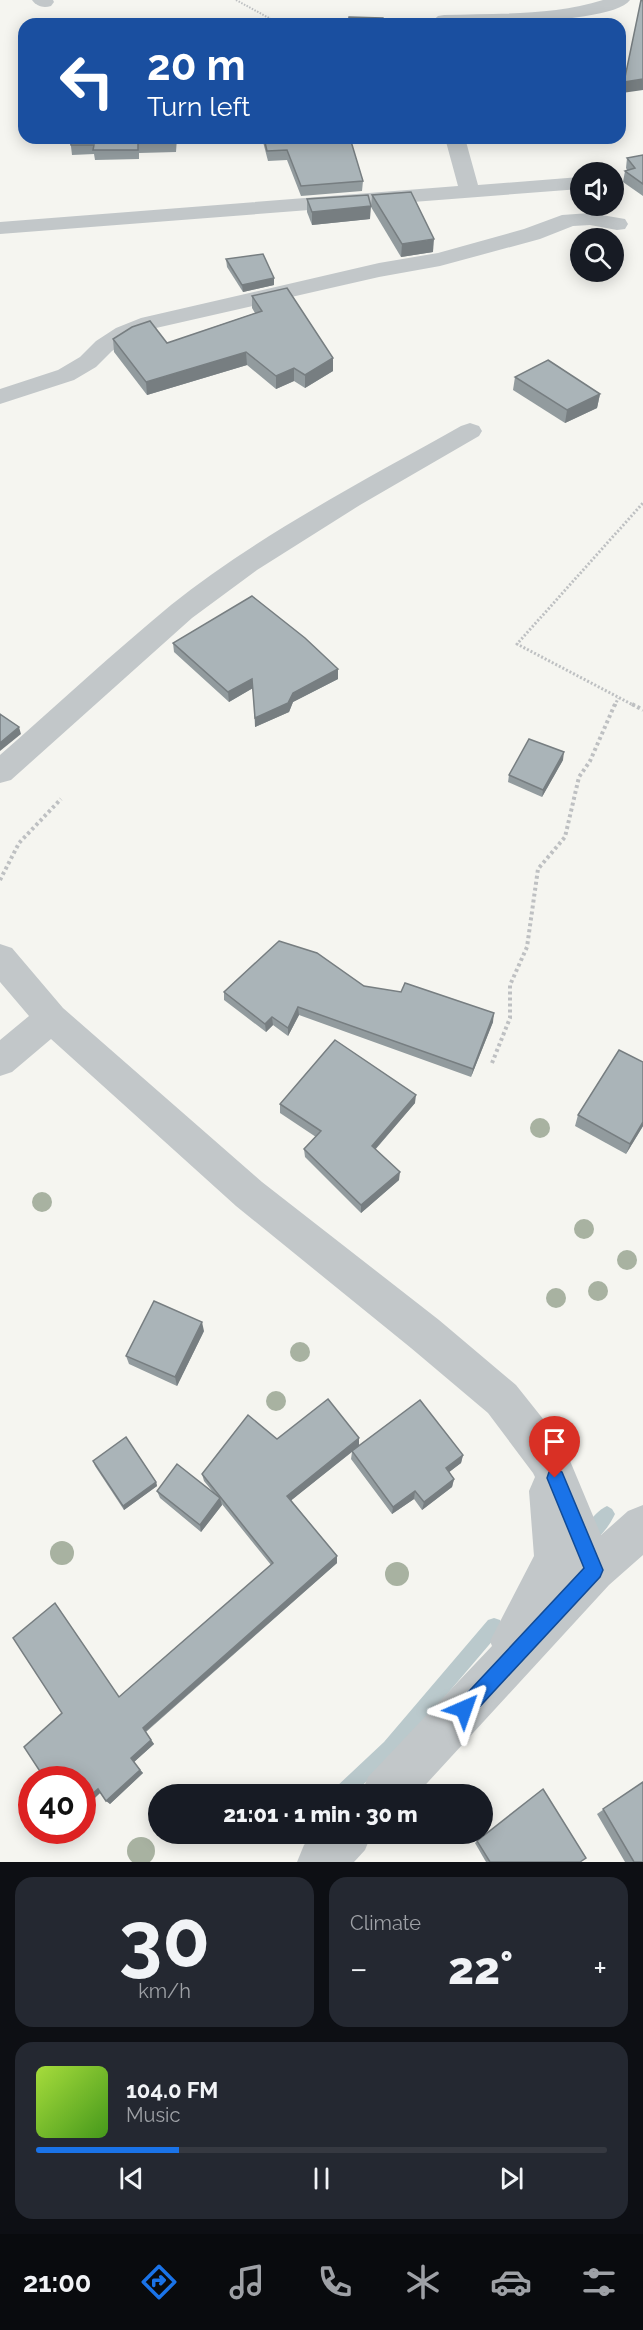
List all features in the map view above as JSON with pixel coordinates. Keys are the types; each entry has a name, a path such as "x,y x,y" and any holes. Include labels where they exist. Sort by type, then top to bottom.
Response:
{"street":[{"path":"500,18 599,8 621,0"},
{"path":"457,144 470,192"},
{"path":"0,228 570,184"},
{"path":"0,398 66,375 88,362 104,346 124,333 149,323 380,270 440,260 532,234 570,220 590,219 617,224"},
{"path":"0,772 182,611 247,564 332,511 470,431"},
{"path":"0,958 51,1018 249,1194 425,1334 502,1399 548,1459 594,1570"},
{"path":"0,1061 51,1018"},
{"path":"489,1683 556,1559 548,1459"},
{"path":"394,1784 594,1570 643,1526"},
{"path":"321,1862 338,1844"}],"path":[{"path":"236,0 269,18"},
{"path":"643,503 517,644 643,710"},
{"path":"492,1063 510,1018 510,985 527,947 538,869 565,837 579,777 590,761 618,698"},
{"path":"0,879 19,843 61,799"}],"building":[{"path":"641,0 643,1 643,79 626,82"},
{"path":"138,144 138,150 93,150 94,145 71,145"},
{"path":"265,144 352,144 363,181 301,186 287,150 267,151"},
{"path":"643,155 643,184 625,171 635,168 627,158"},
{"path":"411,192 434,239 402,244 372,195"},
{"path":"368,195 371,206 312,212 307,199"},
{"path":"263,254 274,278 242,285 226,259"},
{"path":"287,288 333,358 305,375 294,368 276,376 246,352 146,382 113,339 132,327 150,321 167,343 262,311 252,296"},
{"path":"548,360 600,394 567,410 515,377"},
{"path":"252,596 305,638 338,669 293,693 288,703 255,718 252,679 228,692 173,643"},
{"path":"0,714 19,727 0,743"},
{"path":"529,739 564,752 543,790 509,775"},
{"path":"279,941 317,953 364,986 401,992 405,983 494,1013 473,1069 298,1007 288,1028 272,1017 265,1024 224,992"},
{"path":"335,1040 416,1095 372,1146 400,1172 361,1205 304,1149 321,1131 280,1104"},
{"path":"619,1050 643,1062 643,1122 630,1144 578,1115"},
{"path":"154,1301 202,1322 175,1377 126,1356"},
{"path":"328,1399 359,1438 287,1496 337,1556 143,1728 151,1740 131,1758 140,1770 106,1801 98,1789 96,1791 96,1766 36,1766 24,1747 62,1713 13,1638 55,1603 119,1697 273,1563 202,1474 248,1415 277,1439"},
{"path":"420,1400 463,1455 446,1468 454,1479 424,1502 415,1491 393,1507 352,1451"},
{"path":"126,1437 156,1482 123,1506 93,1461"},
{"path":"177,1464 220,1498 200,1525 157,1491"},
{"path":"643,1782 643,1862 634,1862 603,1809"},
{"path":"543,1789 586,1858 580,1862 490,1862 479,1844 493,1844 493,1828"}],"waterway":[{"path":"587,1538 607,1514"},
{"path":"352,1784 390,1748 494,1626"}],"route":[{"path":"464,1709 594,1570 555,1478"}]}
